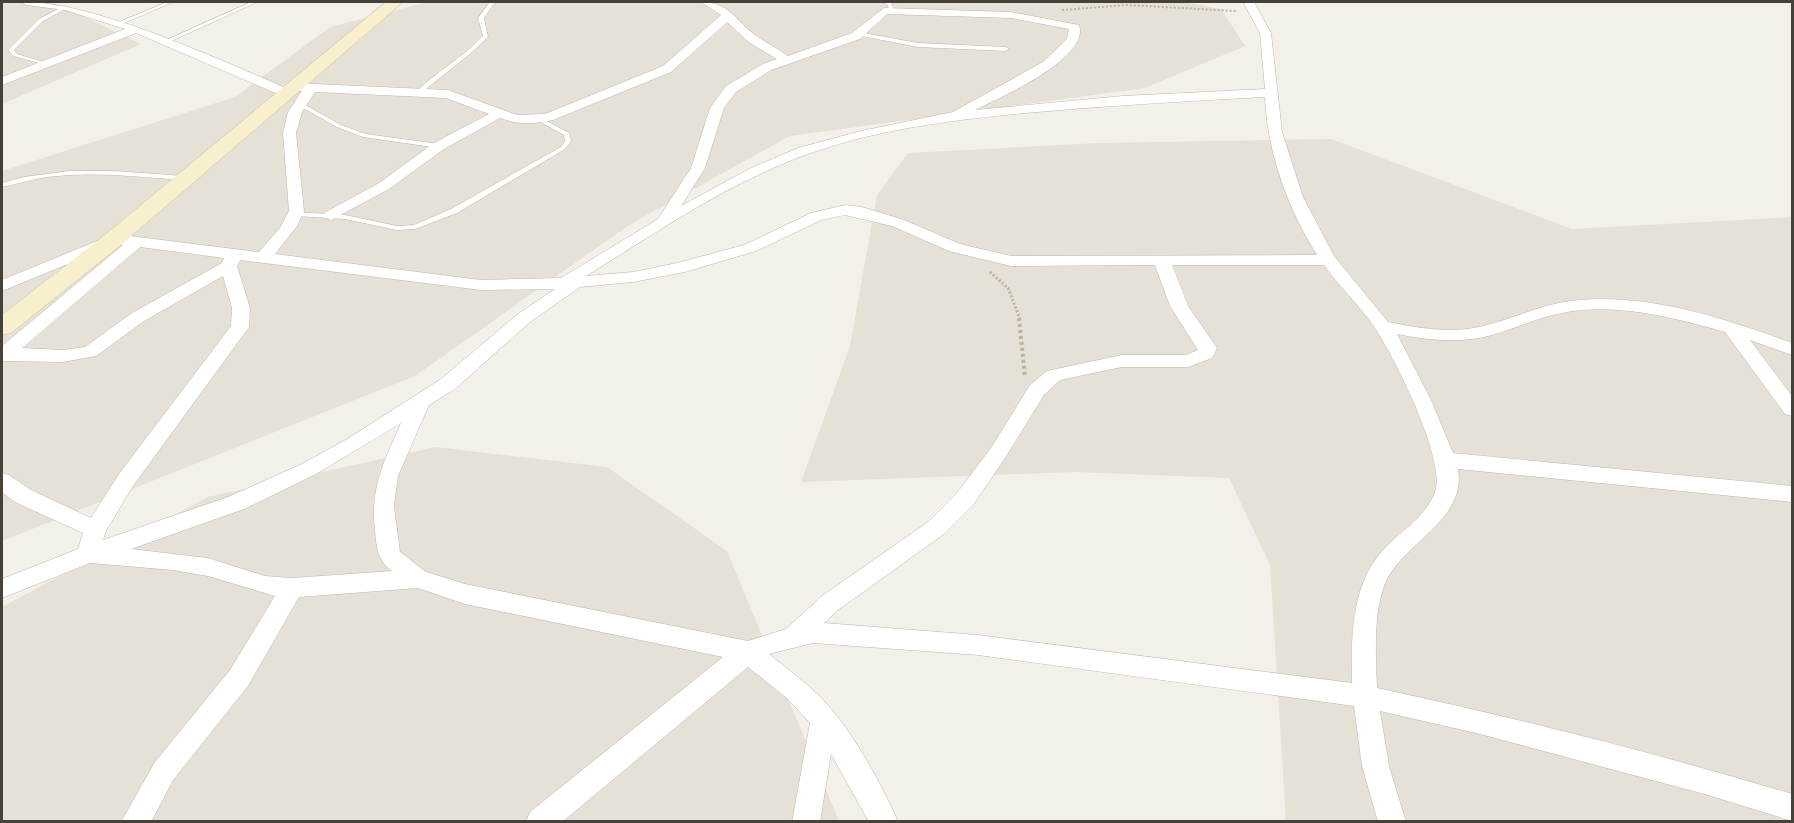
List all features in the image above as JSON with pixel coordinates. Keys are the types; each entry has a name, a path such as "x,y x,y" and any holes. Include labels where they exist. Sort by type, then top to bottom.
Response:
{"street":[{"path":"28,2 66,7 120,23 297,92 448,94 515,119 539,118 667,69 728,15"},
{"path":"2,327 114,239 184,178 297,92 395,2"},
{"path":"706,2 728,15 752,38 767,45 786,60"},
{"path":"661,223 698,168 717,108 723,99 745,79 786,60 858,34 889,6 955,15 1011,15 1069,25 1077,31 1057,59 1017,84 954,116"},
{"path":"1254,7 1266,28 1272,63 1271,93 1275,133 1284,167 1313,234 1328,260 1383,326 1428,415 1449,474 1446,495 1437,512 1382,566 1370,588 1365,618 1364,696 1377,766 1392,822"},
{"path":"2,81 136,29"},
{"path":"265,256 290,227 296,214 298,199 288,143 290,120 297,92"},
{"path":"2,589 88,554 236,503 346,448 448,384 568,282 661,223 754,172 803,151 901,125 954,116 1123,100 1271,93"},
{"path":"331,215 384,186 439,146 500,113"},
{"path":"2,286 114,239 231,259 265,256 482,285 529,286 633,277 701,262 750,248 816,216 845,210 862,212 898,224 955,248 1011,261 1328,260"},
{"path":"2,354 136,242"},
{"path":"2,354 63,356 90,352 138,317 231,259"},
{"path":"88,554 95,529 126,480 236,337 240,327 241,308 231,259"},
{"path":"793,637 830,603 936,528 965,499 998,453 1026,405 1037,390 1054,375 1122,361 1188,361 1206,354 1208,348 1179,306 1162,262"},
{"path":"1383,326 1452,336 1486,331 1552,309 1581,304 1618,306 1732,328 1792,349"},
{"path":"1732,328 1792,409"},
{"path":"421,401 388,476 383,506 389,556 418,579 465,594 748,652 797,691 824,719 862,780 884,822"},
{"path":"1445,460 1792,494"},
{"path":"2,481 23,496 95,529"},
{"path":"88,554 173,561 208,567 266,585 292,588 418,579"},
{"path":"135,822 164,771 238,678 292,588"},
{"path":"540,822 748,652 813,633 978,645 1364,696 1500,727 1708,782 1792,808"},
{"path":"806,822 824,719"}],"lane":[{"path":"120,23 170,2"},
{"path":"167,41 254,2"},
{"path":"419,92 436,76 468,55 486,36 481,18 492,2"},
{"path":"45,63 15,55 10,50 41,20 66,7"},
{"path":"858,34 918,45 1006,49"},
{"path":"297,92 339,126 365,136 439,146"},
{"path":"296,214 331,215 408,228 439,219 563,148 568,141 567,134 539,118"},
{"path":"2,185 50,173 114,173 184,178"}],"path":[{"path":"1042,20 1062,10 1088,4 1254,7"},
{"path":"955,248 1008,289 1022,331 1026,405"}],"shaded area":[{"path":"2,2 53,2 141,44 2,104"},
{"path":"428,2 1183,2 1221,9 1245,46 1145,88 790,136 629,225 415,376 2,541 2,171 235,97 330,27"},
{"path":"1331,139 1572,229 1792,217 1792,821 1286,821 1270,565 1229,478 1075,472 801,482 850,346 877,195 908,153 1099,143"},
{"path":"436,447 607,467 727,551 839,821 2,822 2,607 208,497"}]}
